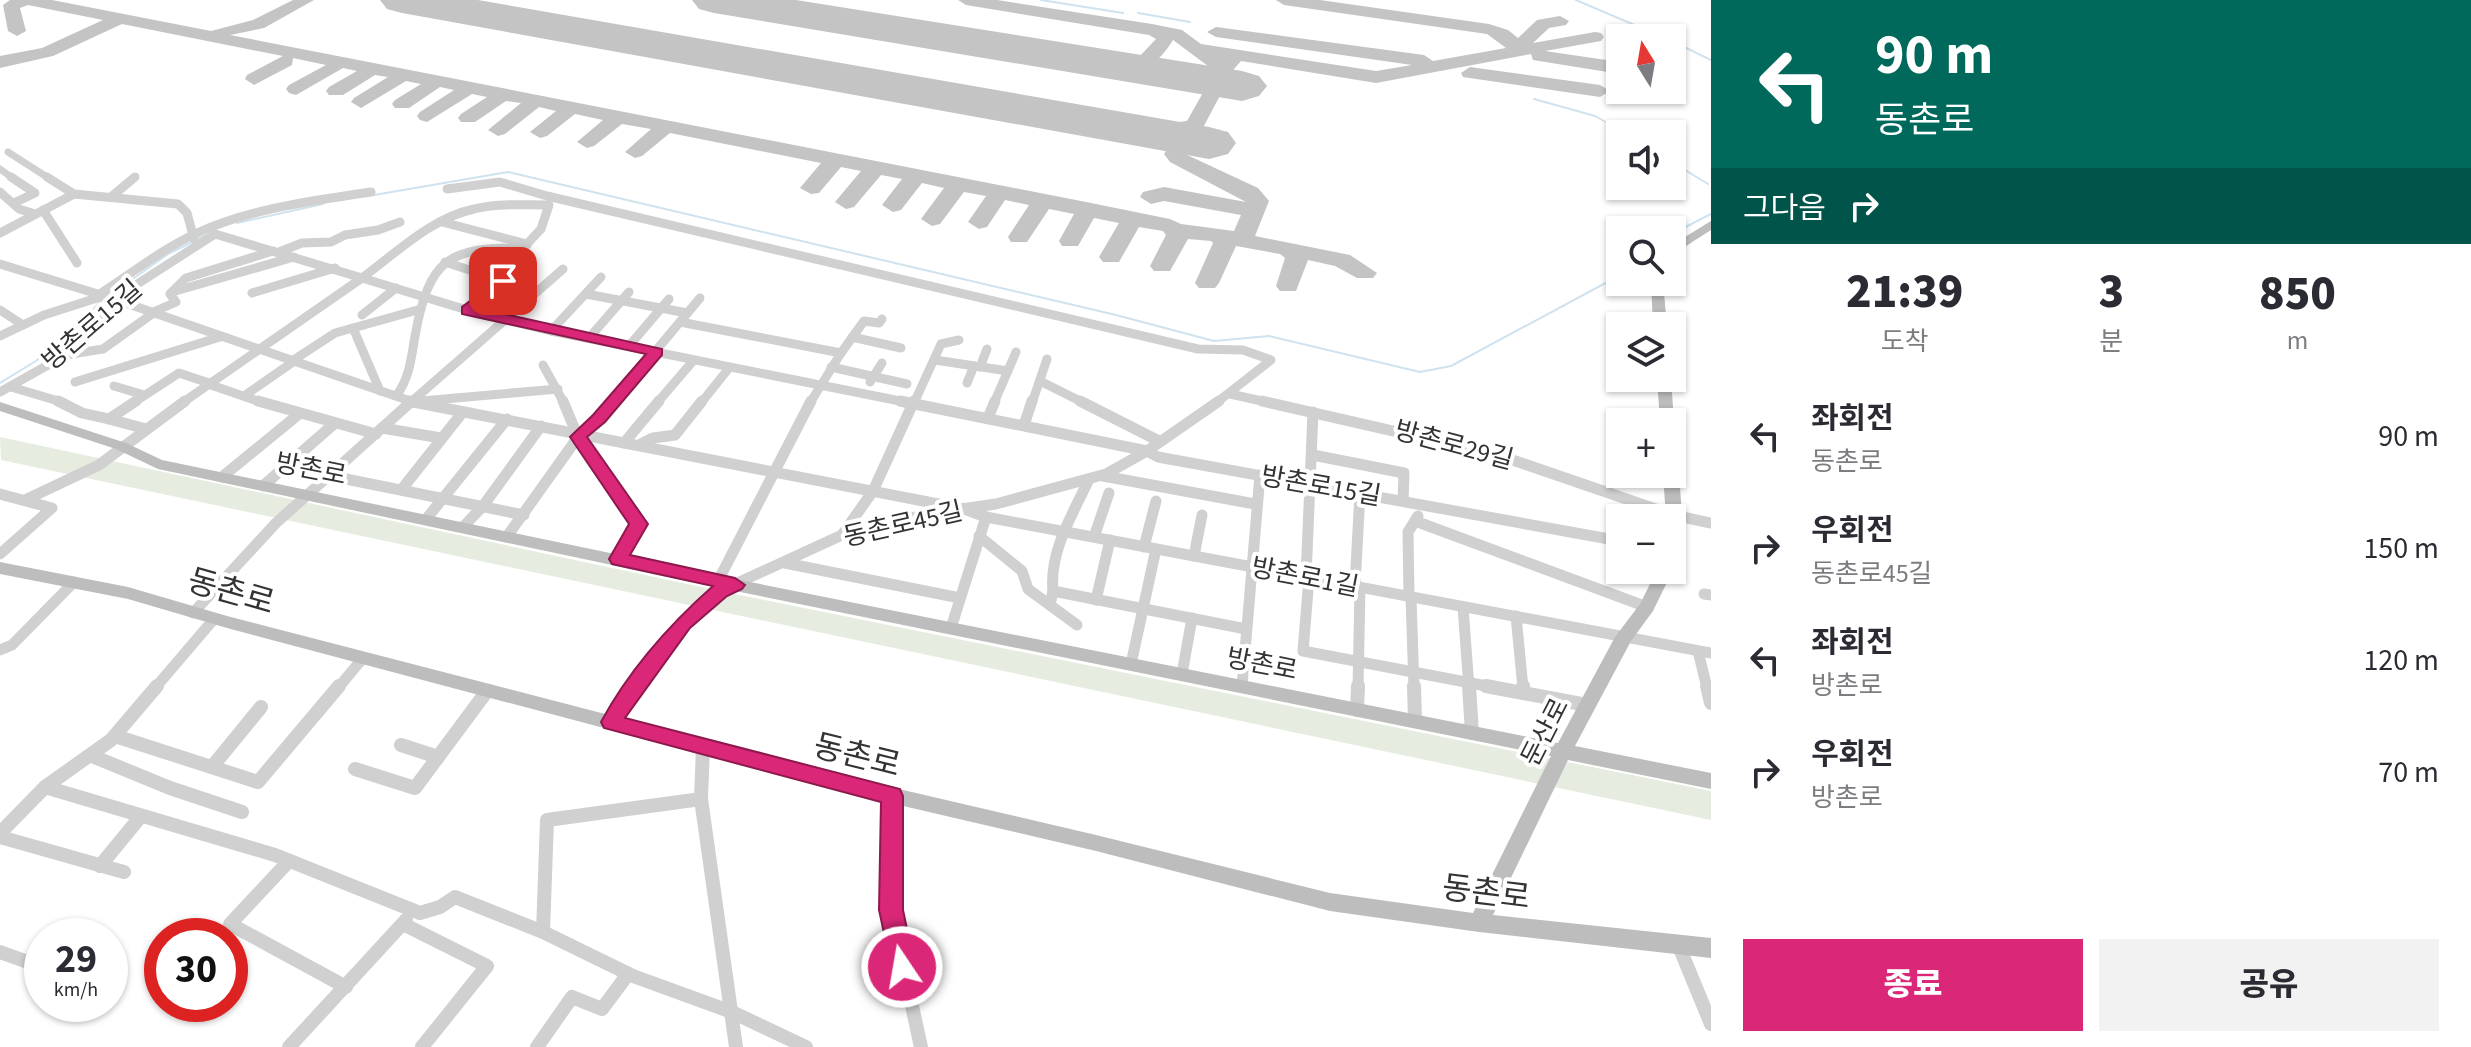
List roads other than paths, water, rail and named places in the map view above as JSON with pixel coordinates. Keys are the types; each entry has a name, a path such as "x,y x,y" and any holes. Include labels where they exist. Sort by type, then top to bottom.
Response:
{"street":[{"path":"8,152 74,194 178,204 187,213 195,240"},
{"path":"0,169 35,193 14,203"},
{"path":"111,197 135,177"},
{"path":"447,189 500,182 553,201"},
{"path":"0,192 19,209 39,212 77,263"},
{"path":"0,336 104,297 195,240 258,213 371,192"},
{"path":"0,233 74,194"},
{"path":"25,500 99,465 121,446 442,222 463,211 484,207 553,201"},
{"path":"397,395 414,365 414,341 421,309 445,262 468,250 523,248 541,229 553,201"},
{"name":"동촌로45길","path":"553,201 1198,349 1243,350 1271,360 1230,394 1147,451 1102,475 996,504 927,514 842,535 785,563 727,583 683,623 632,688 611,722"},
{"path":"171,292 186,278 302,243 331,242 345,235 378,230 400,222"},
{"path":"442,222 527,244"},
{"path":"1686,242 1711,225"},
{"name":"방촌로15길","path":"0,392 64,356 104,297 195,240 215,234 335,268 425,298 551,331 911,405 1024,425 1147,451 1158,457 1606,538"},
{"path":"171,292 295,257"},
{"path":"445,262 503,281"},
{"name":"방촌로1길","path":"0,264 397,395 409,402 964,509 986,517 1705,652"},
{"path":"252,293 335,268"},
{"path":"467,310 516,269"},
{"path":"193,613 306,495 563,269"},
{"path":"551,331 601,277"},
{"path":"362,315 396,288"},
{"path":"64,356 103,349 152,314 176,302 171,292"},
{"path":"589,338 629,292"},
{"path":"586,294 841,353"},
{"path":"508,535 578,437 599,419 700,298"},
{"path":"629,346 669,299"},
{"path":"244,396 335,333 421,309"},
{"path":"0,310 23,325"},
{"path":"727,583 819,385 864,321 879,323 882,319"},
{"path":"353,328 380,391"},
{"path":"75,382 220,337"},
{"path":"852,337 901,348"},
{"path":"842,535 873,491 941,344 959,340"},
{"path":"967,383 987,349"},
{"path":"988,418 1016,352"},
{"path":"1024,425 1047,359"},
{"path":"935,360 1008,371"},
{"path":"624,443 693,361"},
{"path":"863,393 882,363"},
{"path":"543,365 558,389 578,437 638,524 618,559"},
{"path":"831,367 907,384"},
{"name":"방촌로1길","path":"639,445 653,438 675,435 729,368"},
{"path":"109,419 179,373 299,414 335,423 441,438"},
{"path":"1040,381 1159,441"},
{"path":"114,386 144,395"},
{"path":"11,387 64,403 82,413 146,429"},
{"path":"409,402 558,389"},
{"name":"방촌로29길","path":"1230,394 1498,455 1641,504"},
{"name":"방촌로","path":"0,406 121,446 158,464 727,583 1711,781"},
{"path":"1313,412 1303,651 1587,705"},
{"path":"402,489 462,413"},
{"path":"222,477 299,414"},
{"path":"427,518 507,419"},
{"path":"263,486 335,423"},
{"path":"464,526 483,506 541,426"},
{"path":"1313,455 1404,473 1403,501"},
{"path":"1102,475 1255,504"},
{"path":"1242,686 1255,504 1260,475"},
{"path":"331,476 524,515"},
{"path":"1050,605 1053,591 1050,580 1065,532 1089,479"},
{"path":"1094,537 1109,493"},
{"path":"1357,710 1360,493"},
{"path":"0,494 52,508 0,554"},
{"path":"1131,664 1142,609 1156,501"},
{"path":"1415,721 1408,532 1424,505"},
{"path":"1194,556 1202,515"},
{"path":"951,628 986,517"},
{"name":"방촌로29길","path":"1686,518 1711,523"},
{"path":"1415,521 1647,607"},
{"path":"979,536 1022,571 1028,589 1077,625"},
{"path":"1096,600 1110,540"},
{"path":"785,563 960,598"},
{"name":"동촌로","path":"0,568 128,593 214,619 892,796 1330,902 1479,923 1711,948"},
{"path":"0,650 12,645 74,582"},
{"name":"둔산로","path":"1479,923 1587,705 1624,637 1647,607 1658,584"},
{"path":"1053,591 1246,629"},
{"path":"1463,607 1472,733"},
{"path":"1516,616 1524,693"},
{"path":"1182,674 1192,618"},
{"path":"124,872 0,835 45,787 92,756 115,736 214,619"},
{"path":"1705,652 1711,703"},
{"path":"115,736 258,782 363,658"},
{"path":"355,769 415,788 487,691"},
{"path":"212,767 261,707"},
{"path":"401,745 438,757"},
{"path":"703,747 701,799 736,1047"},
{"path":"92,756 156,783 242,812"},
{"path":"45,787 249,847 420,913 440,907 455,897 543,932 628,974 732,1012 806,1047"},
{"path":"892,796 891,910 921,1047"},
{"path":"543,932 547,820 701,799"},
{"path":"100,866 141,816"},
{"path":"289,861 230,924 346,987"},
{"path":"289,1047 414,911"},
{"path":"403,924 487,966 422,1047"},
{"path":"1678,944 1703,988 1711,1024"},
{"path":"0,952 24,961"},
{"path":"537,1047 572,997 602,1009 628,974"}],"waterway":[{"path":"1041,0 1123,13"},
{"path":"1576,0 1632,24"},
{"path":"1138,13 1190,22"},
{"path":"1686,48 1711,60"},
{"path":"1534,99 1595,116 1606,122"},
{"path":"1686,171 1708,184"},
{"path":"374,195 508,172 1116,315 1214,341 1269,336 1420,372 1451,366 1606,283"},
{"path":"237,223 323,204"},
{"path":"1686,227 1711,214"},
{"path":"0,383 36,361 82,322 99,303 168,254 204,236"}]}
